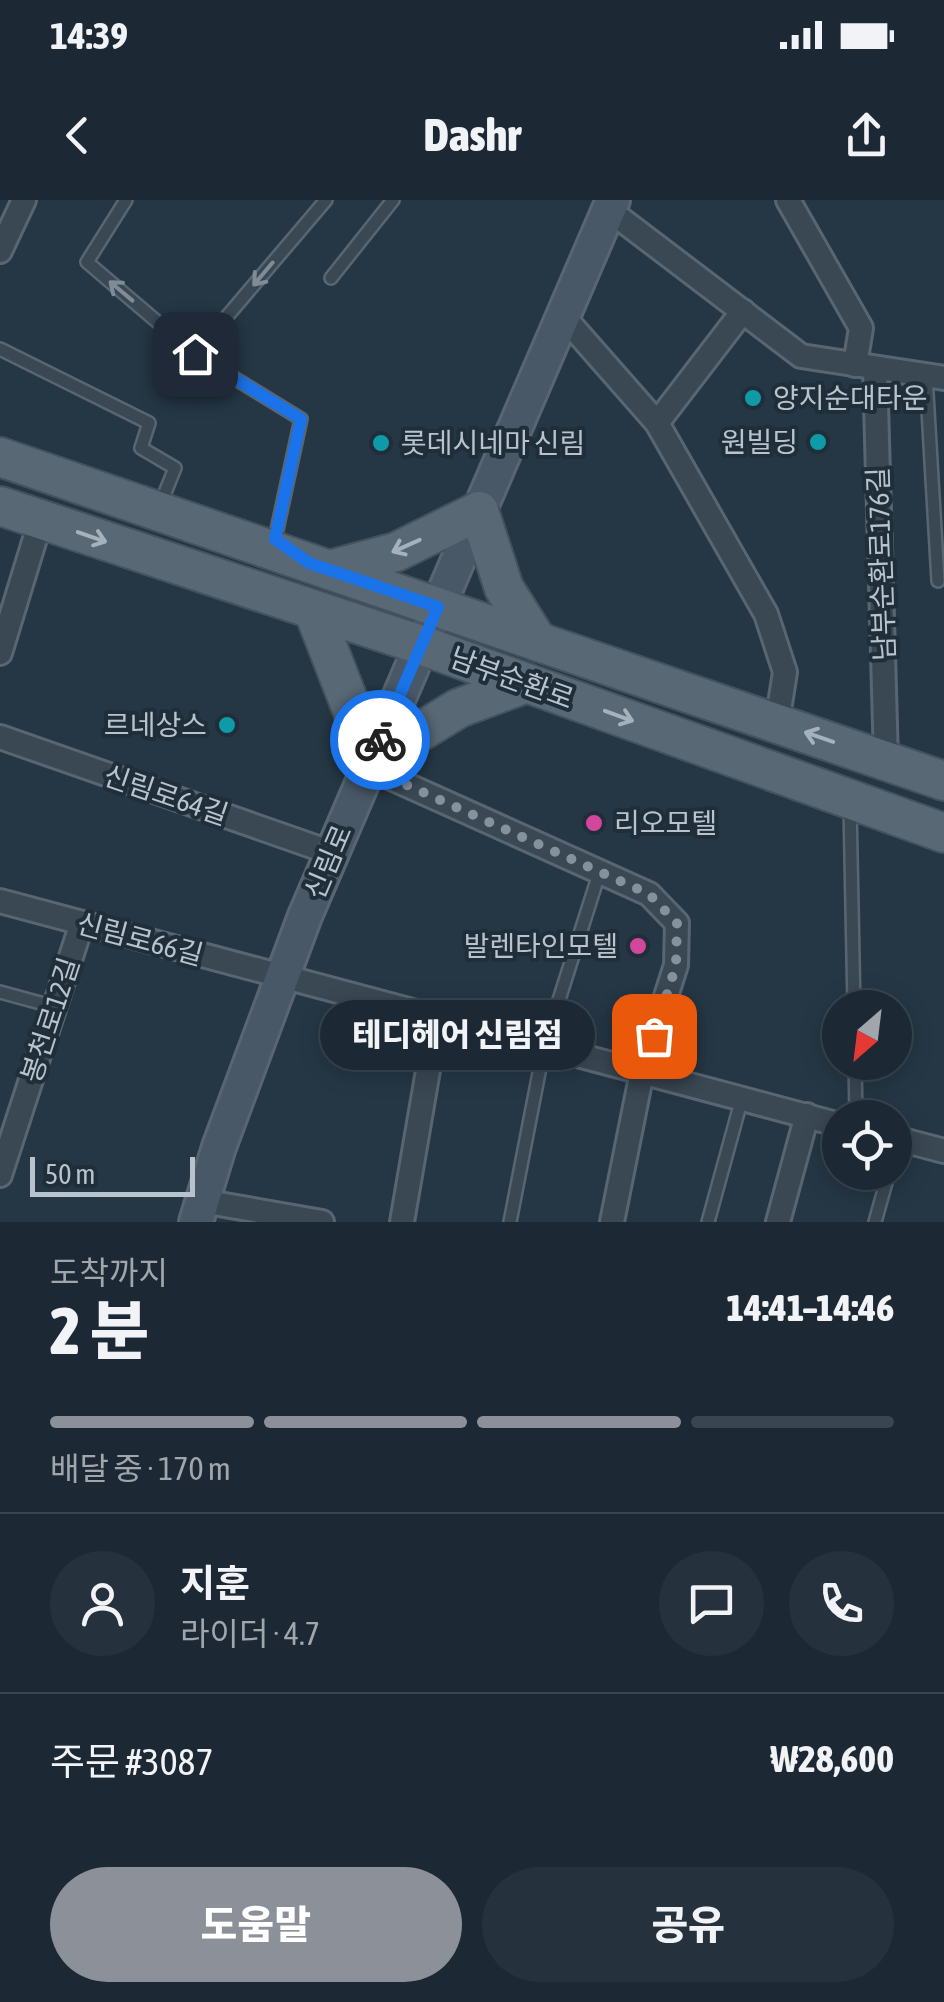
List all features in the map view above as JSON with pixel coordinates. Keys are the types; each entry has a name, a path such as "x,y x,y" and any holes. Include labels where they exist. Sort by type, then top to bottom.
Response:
{"main road":[{"name":"신림로","path":"199,1211 280,977 611,205"},
{"name":"남부순환로","path":"0,457 944,781"},
{"name":"남부순환로","path":"0,506 421,645 944,833"},
{"path":"311,562 396,552 479,511 504,588 538,642"},
{"path":"314,612 370,764 459,708 527,683"},
{"path":"850,801 944,841"}],"street":[{"path":"0,252 24,200"},
{"name":"남부순환로176길","path":"788,200 861,328 886,761"},
{"path":"611,205 801,356 938,381"},
{"path":"657,423 743,312"},
{"path":"563,316 657,423 766,614 785,672 776,723"},
{"name":"남부순환로","path":"0,445 311,562"},
{"path":"0,653 41,519"},
{"name":"신림로64길","path":"0,738 332,853"},
{"path":"370,764 649,894 677,923 676,965 642,1072 612,1222"},
{"name":"신림로66길","path":"0,900 822,1120"},
{"name":"봉천로12길","path":"0,1174 82,923"},
{"path":"402,1222 437,1018"},
{"path":"778,1222 807,1115"},
{"path":"912,1146 944,1151"},
{"name":"신림로","path":"199,1211 309,1221"}],"lane":[{"path":"126,200 87,262 195,354 301,419 275,539 311,562"},
{"path":"195,354 326,200"},
{"path":"332,278 393,200"},
{"path":"0,348 150,423 141,448 176,468 160,505"},
{"path":"938,381 938,581"},
{"path":"850,801 854,990"},
{"path":"510,1222 544,1047 599,874"},
{"path":"0,992 54,1007"},
{"path":"708,1222 742,1098"},
{"path":"875,1222 884,1190"}],"way so far":[{"path":"380,740 369,768 649,894 677,923 676,965 654,1036"}],"place":[{"name":"양지순대타운","path":"753,398"},
{"name":"원빌딩","path":"818,442"},
{"name":"롯데시네마 신림","path":"381,443"},
{"name":"르네상스","path":"227,725"},
{"name":"리오모텔","path":"594,823"},
{"name":"발렌타인모텔","path":"638,946"},
{"name":"테디헤어 신림점","path":"654,1036"}],"route":[{"path":"195,354 301,419 275,539 309,563 438,607 380,740"}]}
